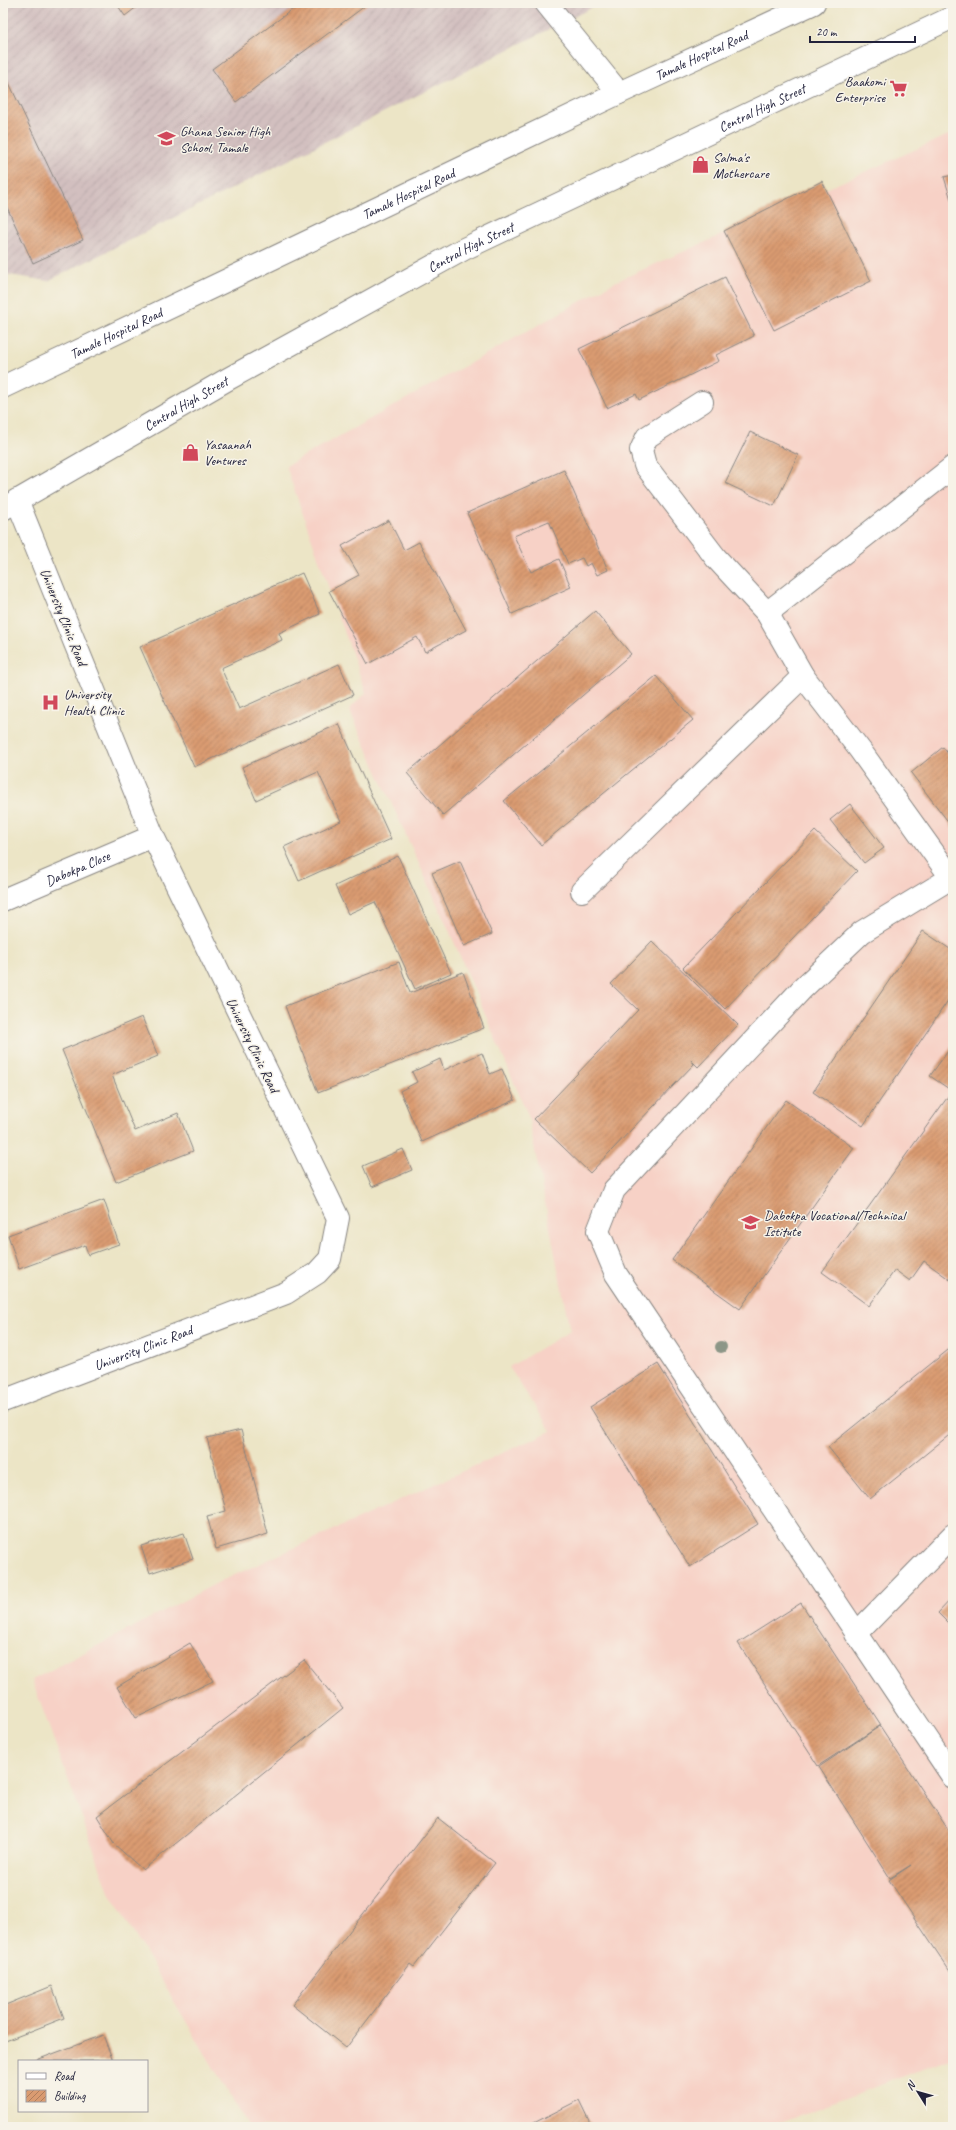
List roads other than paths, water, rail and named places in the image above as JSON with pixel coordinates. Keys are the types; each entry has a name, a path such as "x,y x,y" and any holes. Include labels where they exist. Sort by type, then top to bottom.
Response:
{"main road":[{"path":"546,3 619,93"},
{"name":"Tamale Hospital Road","path":"3,387 619,93 814,3"},
{"name":"Central High Street","path":"10,504 228,379 464,249 953,16"},
{"path":"702,402 647,437 641,450 646,466 716,558 767,613 803,676 860,750 952,879 862,932 802,989 614,1190 598,1230 616,1274 953,1777"},
{"path":"767,613 953,467"},
{"name":"University Clinic Road","path":"3,1401 286,1293 317,1273 330,1259 338,1218 153,836 10,504"},
{"path":"582,891 803,676"},
{"name":"Dabokpa Close","path":"3,900 153,836"},
{"path":"856,1634 953,1535"}],"place":[{"name":"Baakomi Enterprise","path":"898,89"},
{"name":"Ghana Senior High School, Tamale","path":"167,139"},
{"name":"Salma's Mothercare","path":"700,165"},
{"name":"Yasaanah Ventures","path":"191,452"},
{"name":"University Health Clinic","path":"51,702"},
{"name":"Dabokpa Vocational/Technical Istitute","path":"751,1223"}]}
